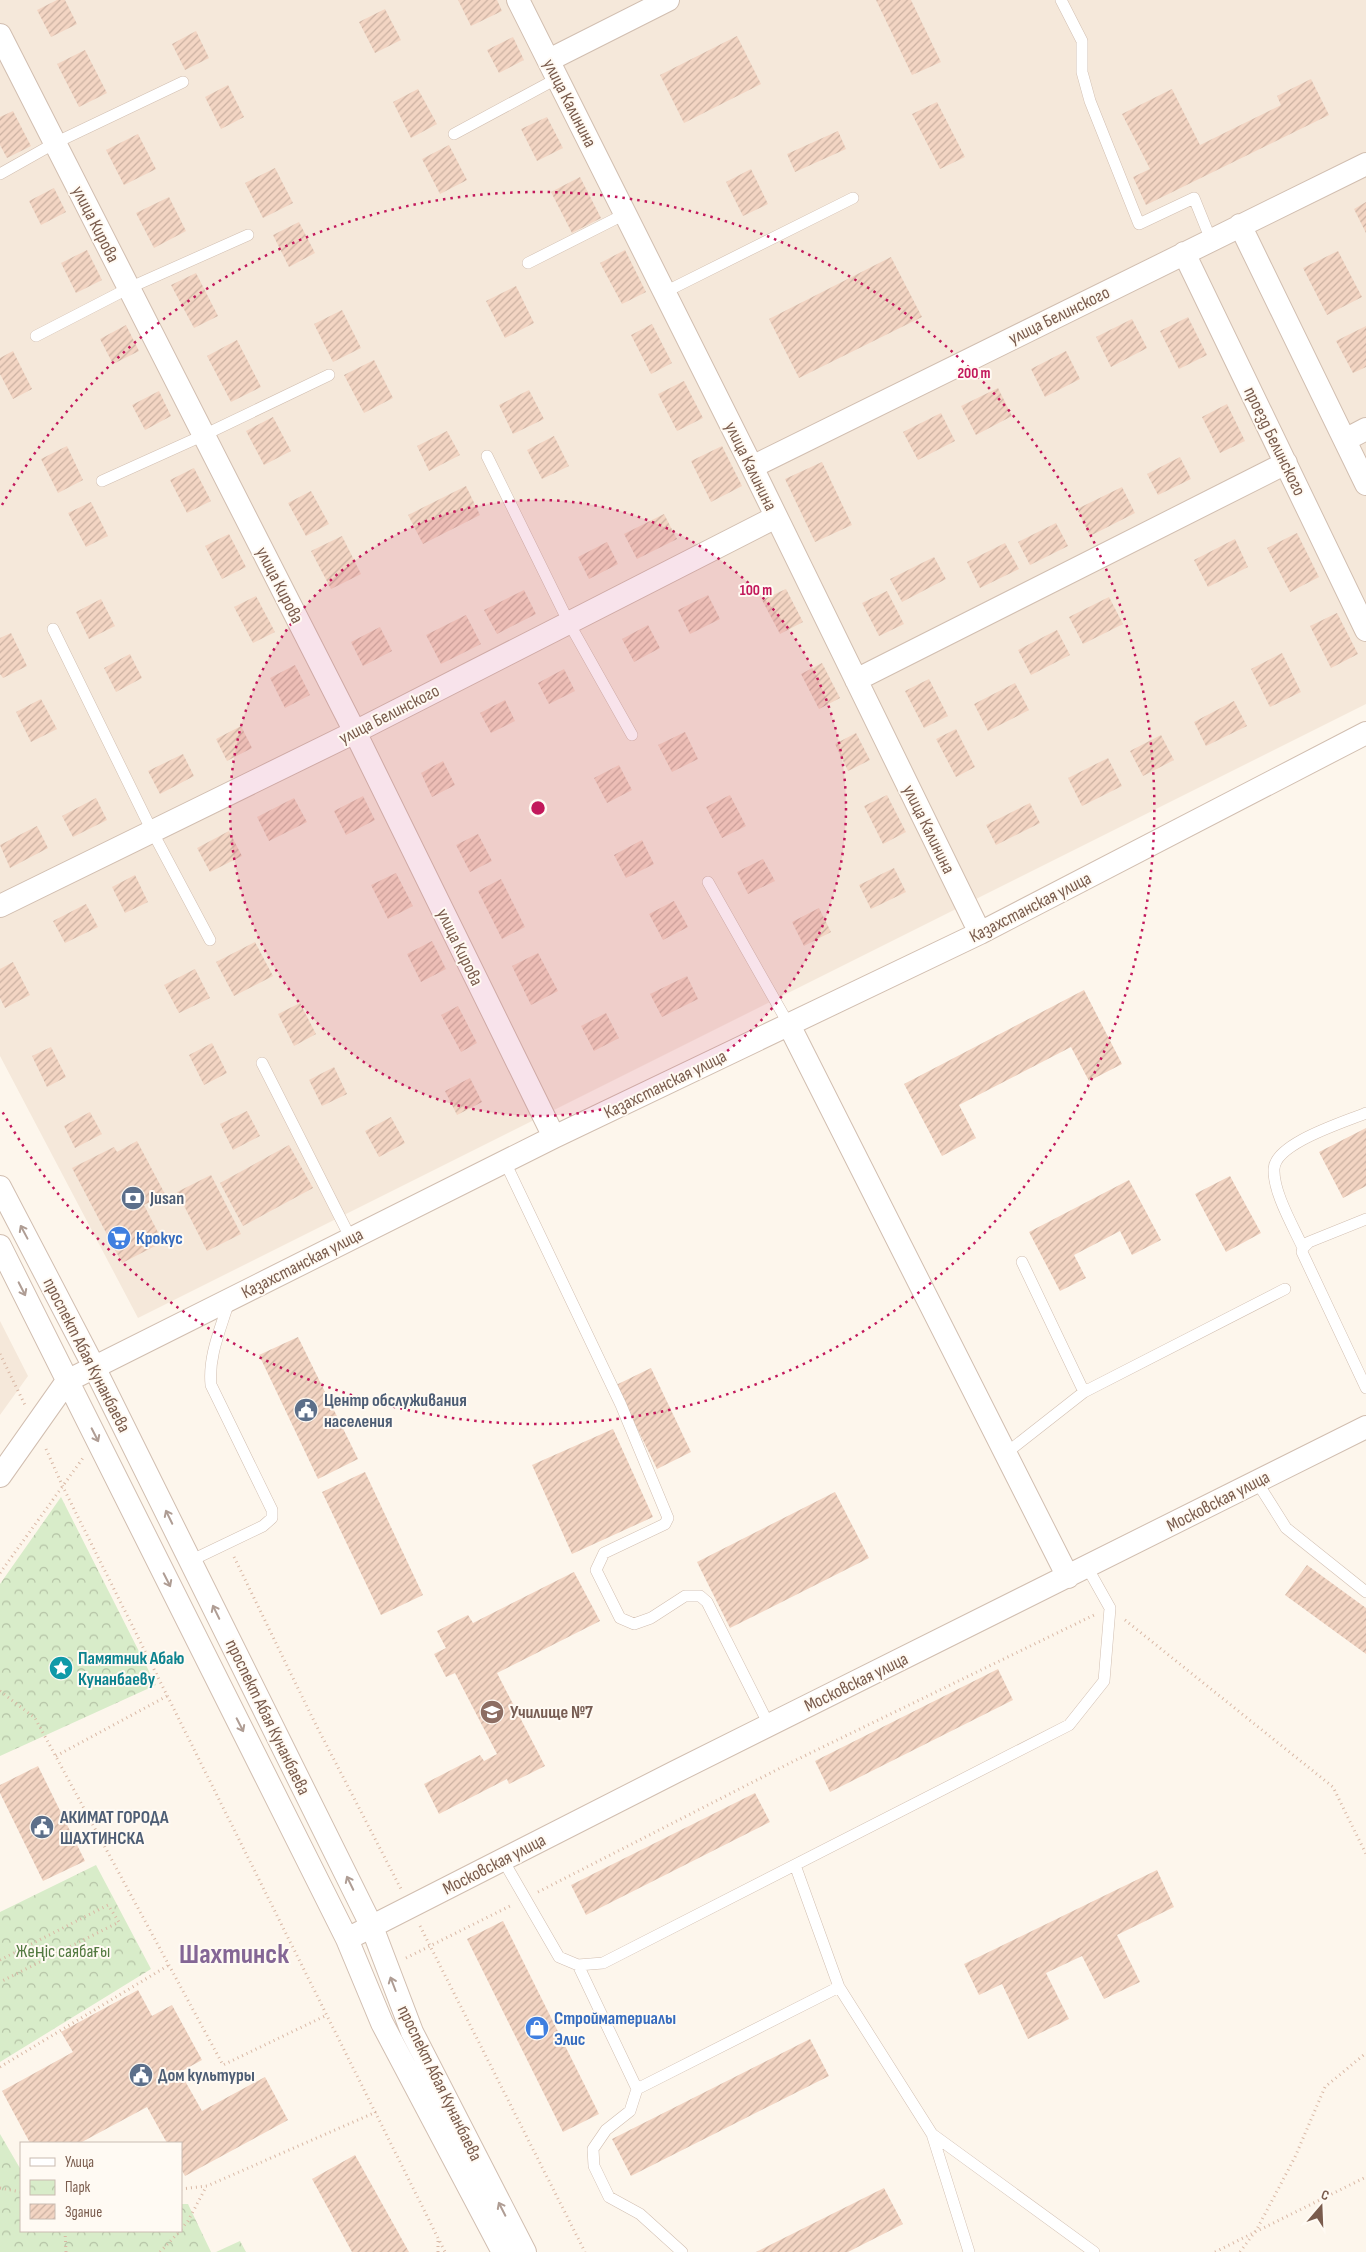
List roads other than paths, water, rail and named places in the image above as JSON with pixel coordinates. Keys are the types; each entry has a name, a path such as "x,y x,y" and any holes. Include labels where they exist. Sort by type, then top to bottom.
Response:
{"street":[{"name":"улица Калинина","path":"518,0 752,467 980,933"},
{"path":"553,69 668,0"},
{"name":"улица Кирова","path":"0,35 355,732 554,1137"},
{"name":"улица Белинского","path":"752,467 1366,164"},
{"path":"1240,226 1366,484"},
{"name":"проезд Белинского","path":"1184,253 1366,630"},
{"path":"1345,440 1366,429"},
{"path":"856,680 1286,464"},
{"name":"улица Белинского","path":"0,906 355,732 776,517"},
{"name":"Казахстанская улица","path":"0,1476 67,1381 554,1137 980,933 1366,733"},
{"path":"789,1025 1005,1454 1077,1572"},
{"name":"проспект Абая Кунанбаева","path":"0,1187 94,1367 372,1927 412,2032 525,2252"},
{"name":"проспект Абая Кунанбаева","path":"0,1246 347,1940 382,2023 503,2252"},
{"name":"Московская улица","path":"347,1940 1366,1427"}],"lane":[{"path":"1061,0 1082,41 1082,72 1090,101 1139,224 1194,198 1211,240"},
{"path":"454,134 553,69"},
{"path":"0,174 55,143 183,82"},
{"path":"665,292 853,198"},
{"path":"528,263 625,214"},
{"path":"36,336 129,288 248,235"},
{"path":"102,481 204,436 329,375"},
{"path":"487,456 569,623 632,735"},
{"path":"53,630 152,832 210,940"},
{"path":"708,882 789,1025"},
{"path":"262,1064 351,1239"},
{"path":"1366,1113 1307,1138 1280,1155 1274,1168 1278,1191 1302,1248 1302,1256 1366,1388"},
{"path":"505,1162 621,1405 668,1518 665,1524 604,1553 596,1570 620,1618 634,1624 651,1618 685,1596 700,1596 708,1602 769,1726"},
{"path":"1302,1248 1309,1242 1366,1219"},
{"path":"1022,1262 1084,1392"},
{"path":"1005,1454 1084,1392 1285,1289"},
{"path":"190,1561 263,1526 272,1518 272,1510 211,1385 210,1373 213,1353 230,1300"},
{"path":"1257,1482 1286,1528 1366,1592"},
{"path":"504,1860 559,1957 578,1965 603,1963 1069,1725 1104,1681 1110,1608 1077,1572"},
{"path":"794,1865 839,1988 932,2134 969,2252"},
{"path":"578,1965 637,2089 630,2111 606,2130 593,2149 594,2166 609,2197 640,2214 682,2252"},
{"path":"637,2089 839,1988"},
{"path":"932,2134 1094,2252"}],"place":[{"name":"Jusan","path":"133,1198"},
{"name":"Крокус","path":"119,1238"},
{"name":"Центр обслуживания населения","path":"306,1410"},
{"name":"Памятник Абаю Кунанбаеву","path":"61,1668"},
{"name":"Училище №7","path":"492,1712"},
{"name":"АКИМАТ ГОРОДА ШАХТИНСКА","path":"42,1827"},
{"name":"Стройматериалы Элис","path":"537,2028"},
{"name":"Дом культуры","path":"141,2075"}],"district":[{"name":"Шахтинск","path":"234,1953"}],"park label":[{"name":"Жеңіс саябағы","path":"63,1951"}]}
